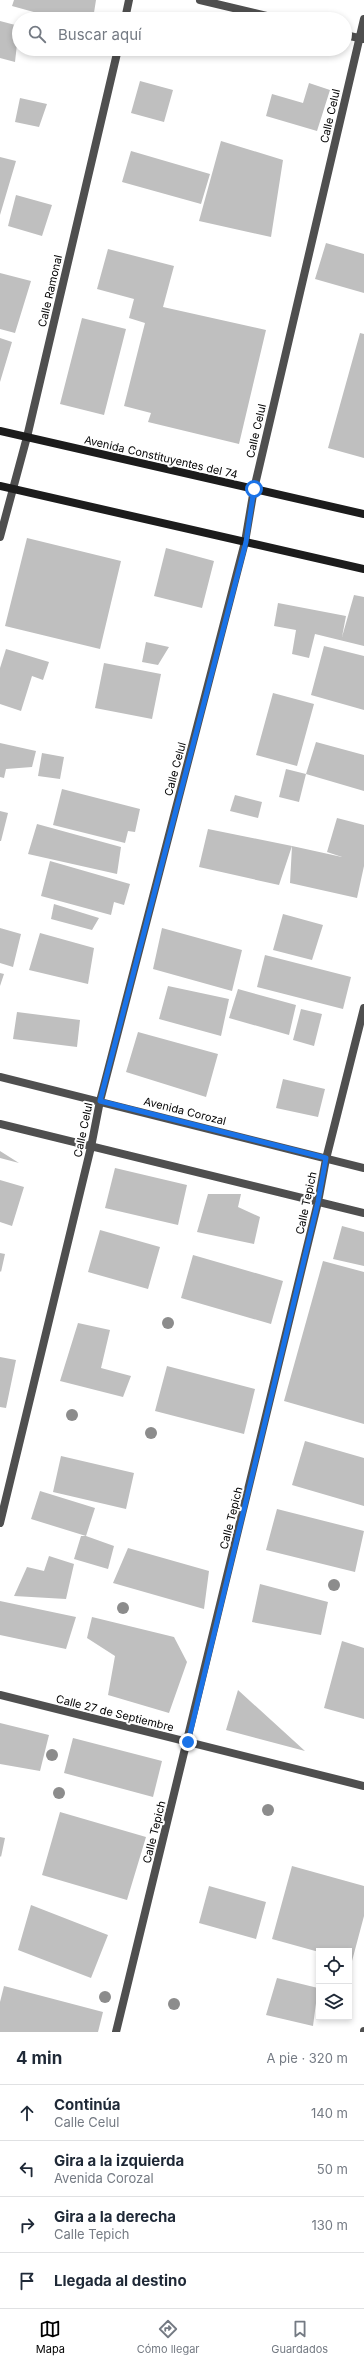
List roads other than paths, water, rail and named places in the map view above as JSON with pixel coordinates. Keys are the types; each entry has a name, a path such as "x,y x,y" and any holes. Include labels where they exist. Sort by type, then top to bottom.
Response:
{"main road":[{"name":"Avenida Constituyentes del 74","path":"0,431 364,514"},
{"path":"0,486 364,569"}],"street":[{"path":"126,12 129,0"},
{"path":"200,0 250,12"},
{"name":"Calle Celul","path":"0,1523 91,1147 100,1101 246,542 254,489 362,39 364,19"},
{"path":"352,37 362,39"},
{"name":"Calle Ramonal","path":"0,537 27,437 116,56"},
{"name":"Calle Tepich","path":"116,2032 188,1742 318,1202 326,1158 364,1008"},
{"name":"Avenida Corozal","path":"0,1077 364,1168"},
{"path":"0,1124 364,1213"},
{"name":"Calle 27 de Septiembre","path":"0,1695 364,1786"}]}
